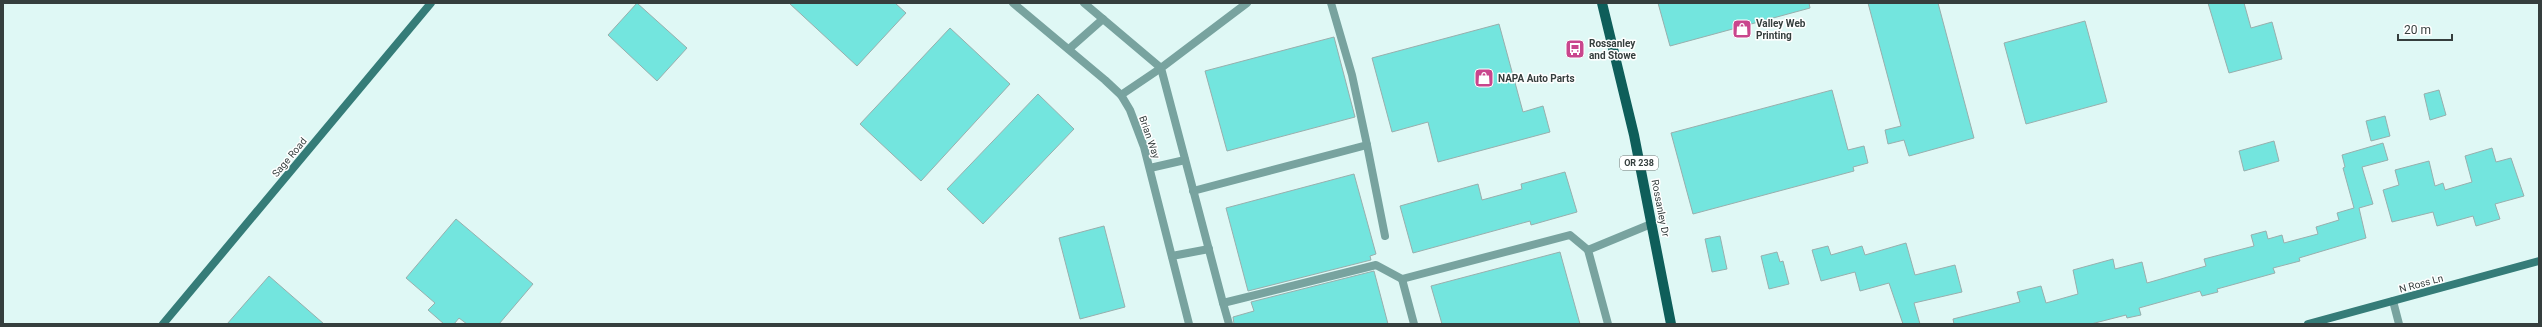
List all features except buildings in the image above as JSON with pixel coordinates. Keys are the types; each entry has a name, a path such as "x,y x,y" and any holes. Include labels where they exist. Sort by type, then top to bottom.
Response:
{"main road":[{"name":"Sage Road","path":"163,324 430,3"},
{"name":"Rossanley Dr","path":"1602,3 1634,135 1671,324"},
{"name":"N Ross Ln","path":"2308,324 2539,261"}],"street":[{"name":"Brian Way","path":"1013,3 1069,49 1121,95 1137,126 1150,168 1189,324"},
{"path":"1084,3 1161,68 1229,324"},
{"path":"1121,95 1161,68 1246,3"},
{"path":"1331,3 1352,74 1385,236"},
{"path":"1069,49 1103,19"},
{"path":"1193,191 1367,145"},
{"path":"1150,168 1185,160"},
{"path":"1588,250 1651,224"},
{"path":"1223,303 1376,265 1402,279 1570,235 1588,250 1608,324"},
{"path":"1172,256 1209,249"},
{"path":"1402,279 1414,324"},
{"path":"2393,301 2399,324"}],"place":[{"name":"Valley Web Printing","path":"1742,29"},
{"name":"Rossanley and Stowe","path":"1575,49"},
{"name":"NAPA Auto Parts","path":"1484,78"}]}
